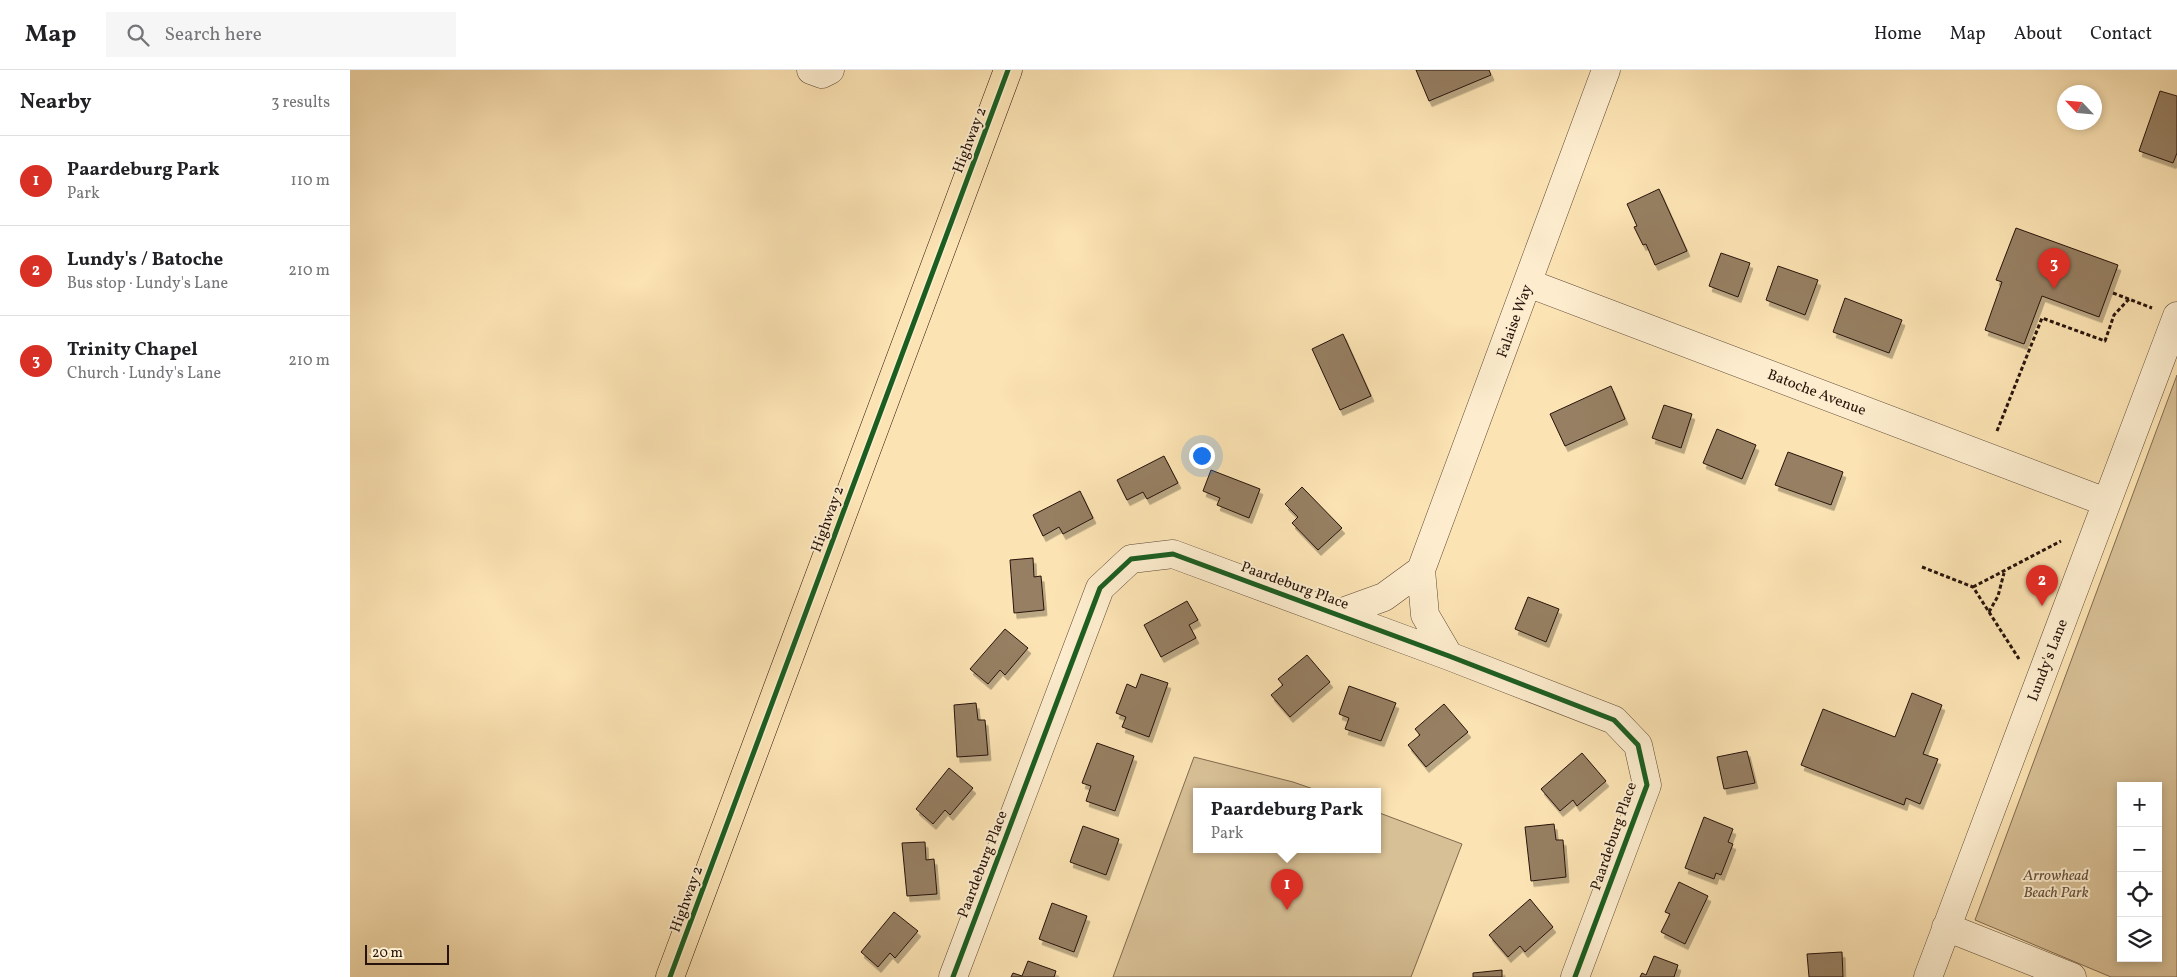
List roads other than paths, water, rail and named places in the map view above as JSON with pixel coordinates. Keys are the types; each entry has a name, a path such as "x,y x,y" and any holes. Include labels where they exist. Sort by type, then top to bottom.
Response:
{"main road":[{"name":"Highway 2","path":"670,977 1008,70"}],"street":[{"path":"811,70 822,74 830,70"},
{"name":"Falaise Way","path":"1420,570 1606,70"},
{"name":"Batoche Avenue","path":"1528,283 2106,502"},
{"name":"Lundy's Lane","path":"1928,977 2106,502 2165,312"},
{"name":"Paardeburg Place","path":"952,977 1100,588 1131,559 1174,554 1449,656 1614,720 1638,745 1647,785 1575,977"},
{"path":"1337,614 1384,597 1420,570"},
{"path":"1420,570 1424,615 1449,656"},
{"path":"1946,928 2072,977"}],"place":[{"name":"Trinity Chapel","path":"2054,289"},
{"name":"Lundy's / Batoche","path":"2042,606"},
{"name":"Paardeburg Park","path":"1287,910"}],"park label":[{"name":"Arrowhead Beach Park","path":"2056,884"}]}
